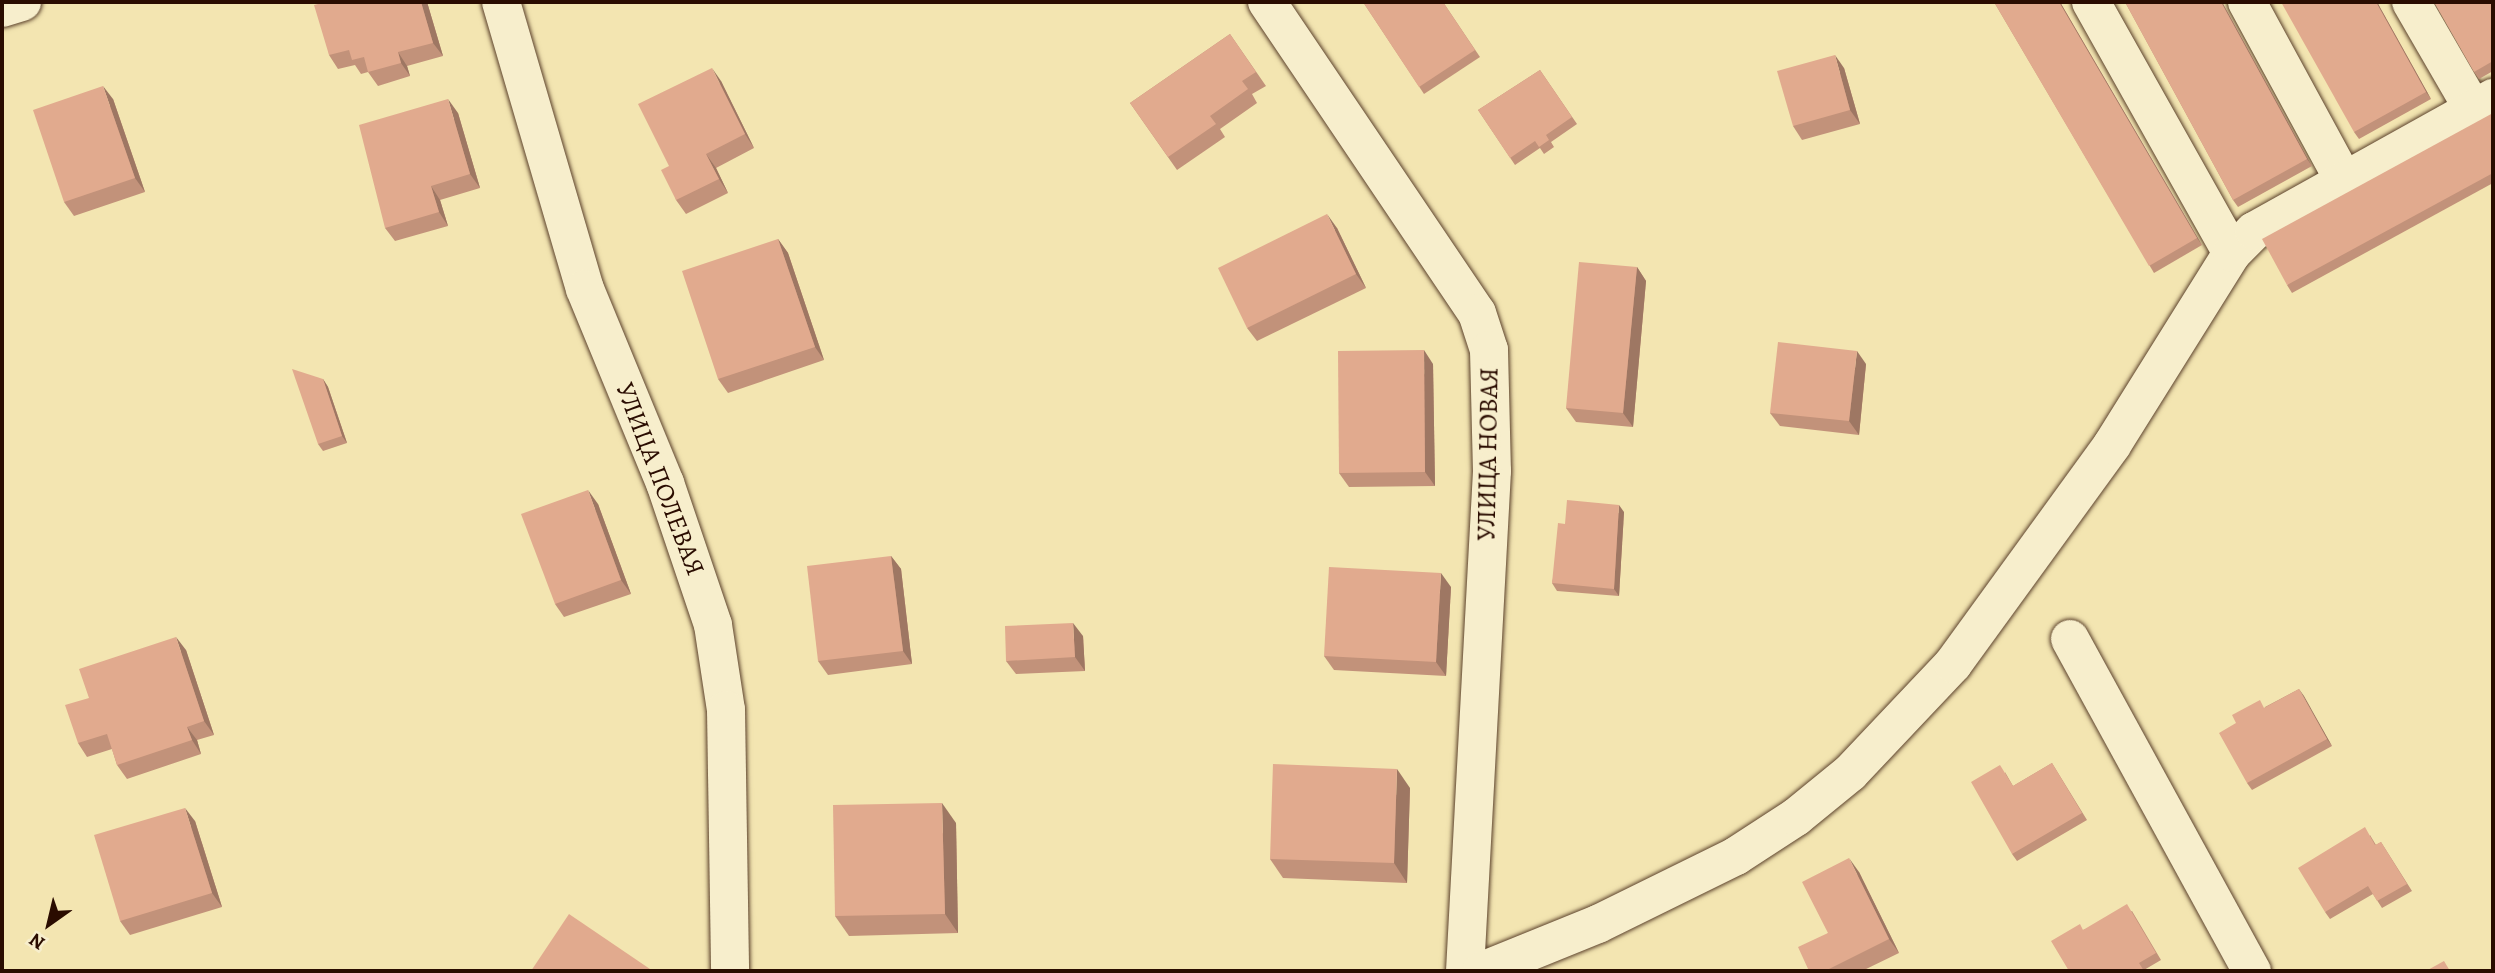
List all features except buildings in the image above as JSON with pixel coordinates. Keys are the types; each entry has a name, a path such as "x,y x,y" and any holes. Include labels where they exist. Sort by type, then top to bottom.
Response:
{"street":[{"path":"2,8 22,2"},
{"name":"УЛИЦА ПОЛЕВАЯ","path":"501,2 586,289 665,483 713,625 726,710 730,971"},
{"name":"УЛИЦА НОВАЯ","path":"1267,2 1476,313 1489,350 1492,471 1465,971"},
{"path":"2091,2 2232,253"},
{"path":"2247,2 2343,179"},
{"path":"1482,971 1598,924 1736,856 1796,817 1850,773 1953,664 2112,444 2232,253 2254,231 2483,103 2411,2"},
{"path":"2070,639 2252,971"}]}
